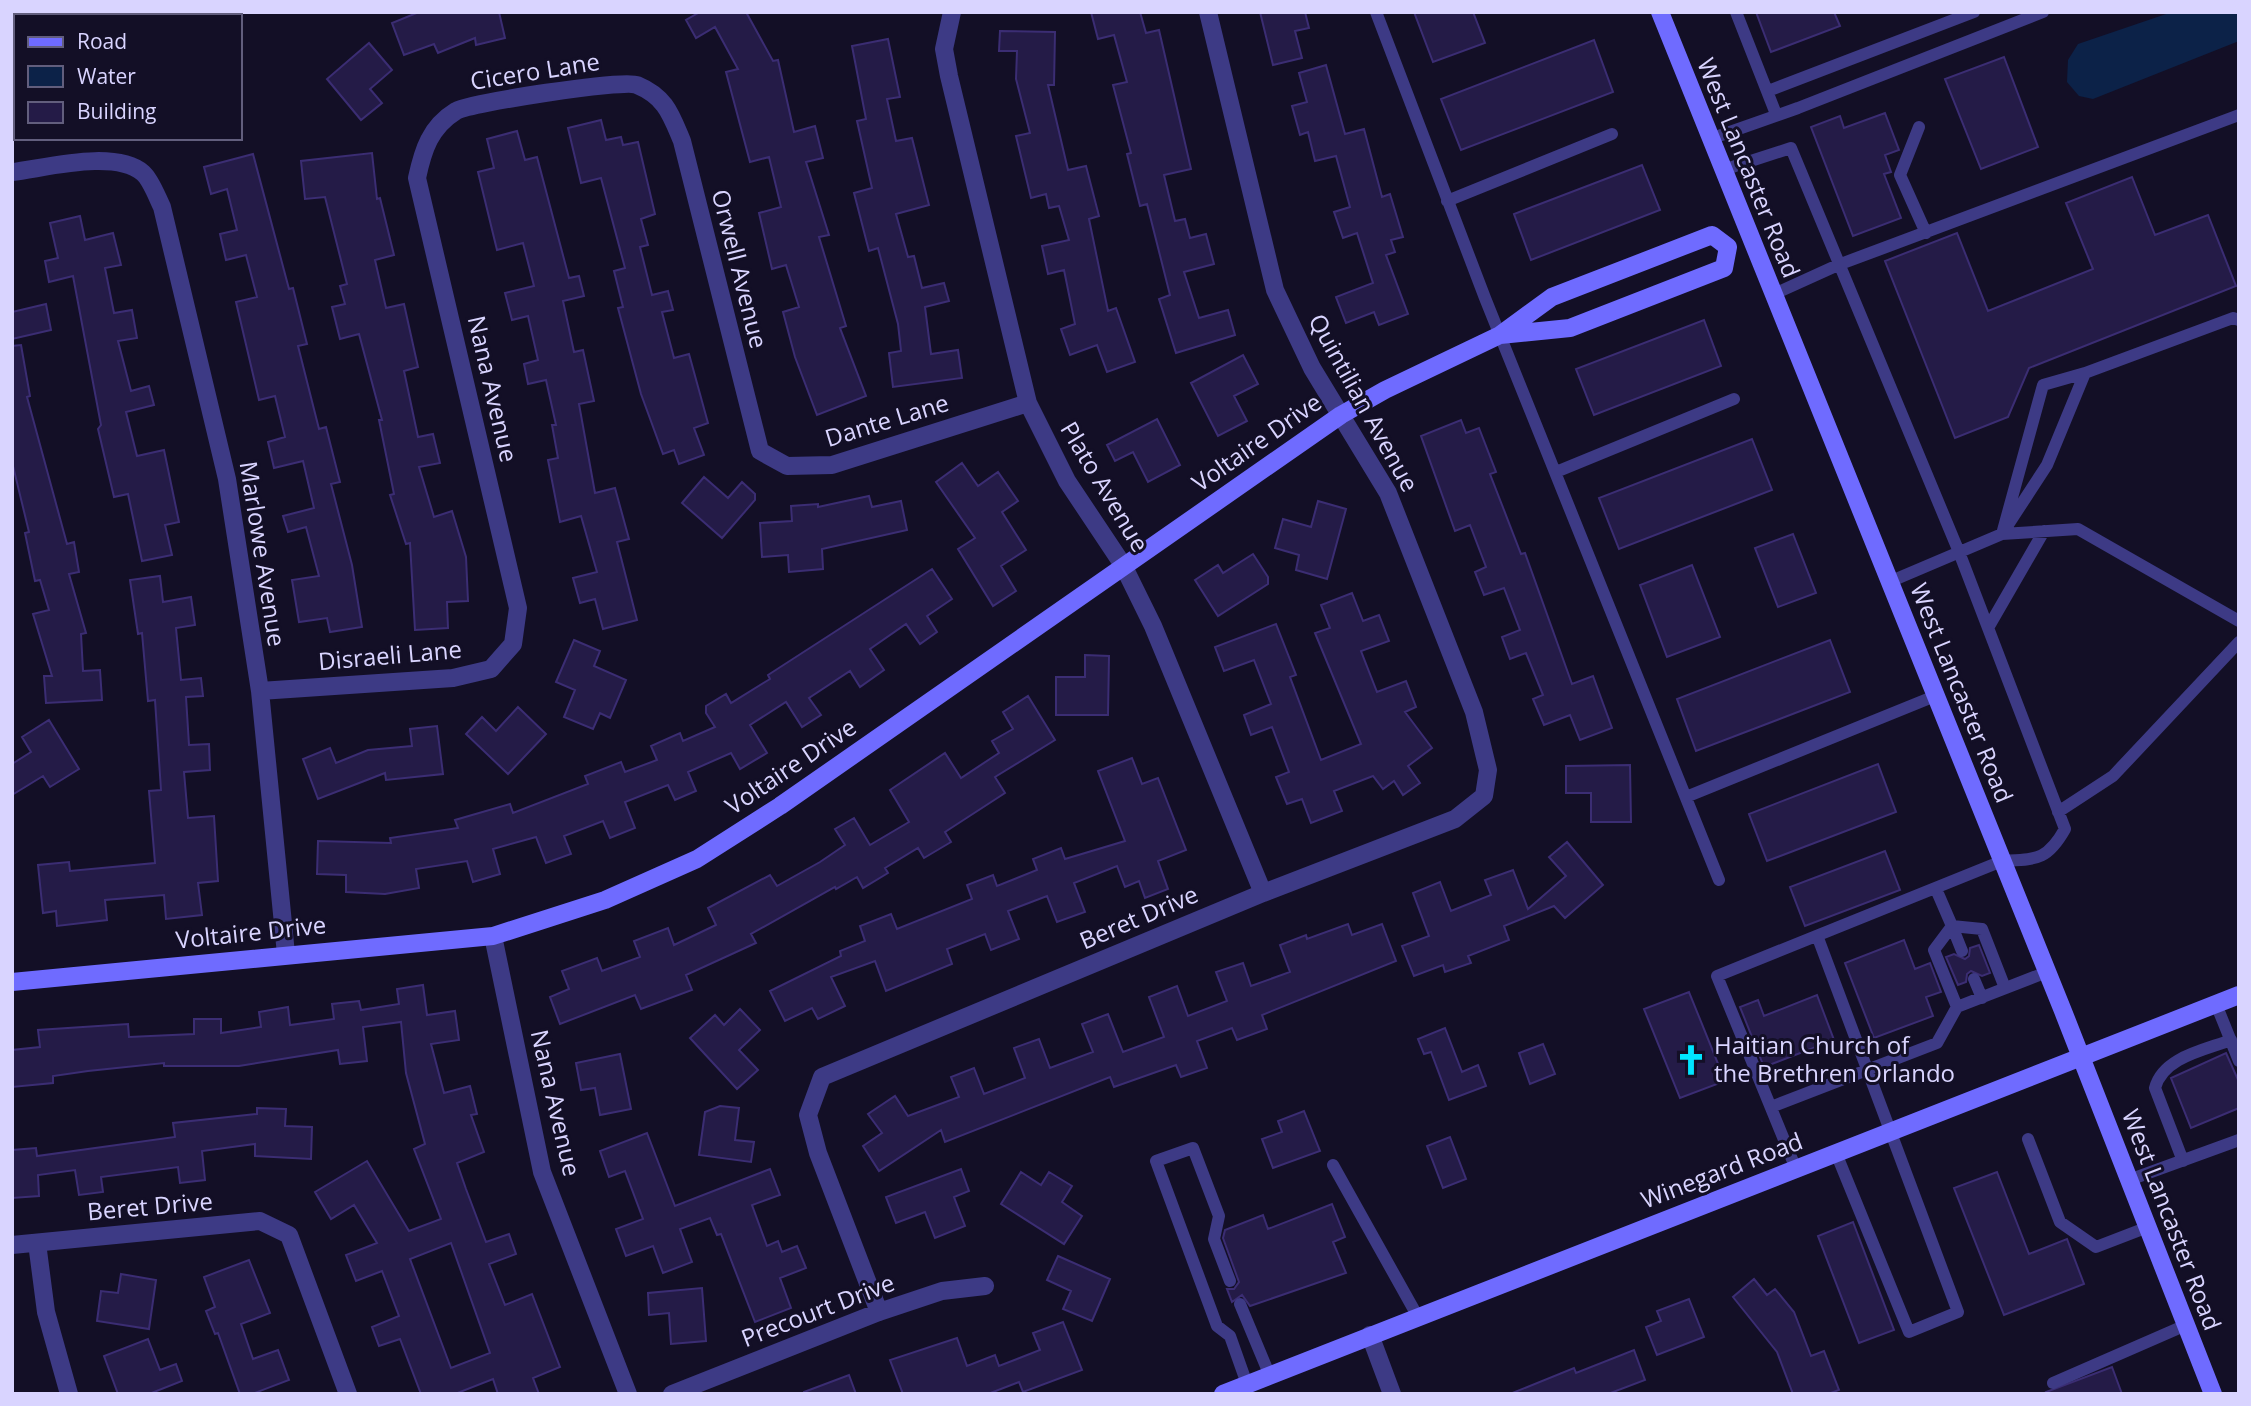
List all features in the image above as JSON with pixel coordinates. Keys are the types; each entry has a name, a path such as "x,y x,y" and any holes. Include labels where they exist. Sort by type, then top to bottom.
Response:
{"street":[{"name":"Plato Avenue","path":"953,12 944,49 1028,403 1067,481 1123,565 1153,626 1263,893"},
{"name":"Quintilian Avenue","path":"1208,12 1275,290 1312,368 1388,493 1474,712 1488,770"},
{"name":"West Lancaster Road","path":"1660,12 2047,972 2213,1394"},
{"name":"Cicero Lane","path":"424,145 435,130 458,110 607,83 635,84 664,101"},
{"name":"Orwell Avenue","path":"664,101 682,141 760,451"},
{"name":"Nana Avenue","path":"424,145 417,178 519,608 513,644"},
{"name":"Marlowe Avenue","path":"12,172 90,161 117,162 144,173 162,207 227,480 260,691 286,954"},
{"name":"Voltaire Drive","path":"12,982 493,936 605,900 697,859 780,806 1341,415 1407,379 1500,335 1552,297 1712,235 1728,247 1724,268 1570,328 1500,335"},
{"path":"1728,247 1750,240"},
{"name":"Dante Lane","path":"760,451 788,466 832,466 1028,403"},
{"name":"Disraeli Lane","path":"260,691 453,678 491,669 513,644"},
{"name":"Beret Drive","path":"878,1312 818,1153 807,1115 822,1077 1263,893 1455,819 1484,796 1488,770"},
{"name":"Nana Avenue","path":"493,936 542,1172 628,1394"},
{"name":"Winegard Road","path":"1223,1394 2239,995"},
{"name":"Beret Drive","path":"12,1245 260,1221 289,1235 348,1394"},
{"path":"37,1243 46,1312 69,1394"},
{"name":"Precourt Drive","path":"672,1394 878,1312 942,1291 985,1286"},
{"path":"1370,1335 1392,1394"}],"lane":[{"path":"1376,12 1500,335 1720,880"},
{"path":"1736,12 1776,114"},
{"path":"1768,91 1974,12"},
{"path":"1710,139 1798,108 2043,12"},
{"path":"1772,295 1838,265 2239,115"},
{"path":"1919,127 1900,175 1926,233"},
{"path":"1447,201 1612,134"},
{"path":"1723,170 1791,148 1959,552 2065,829 2055,847 2041,858 2002,861 1717,976 1796,1169"},
{"path":"2002,534 2043,385 2085,373 2232,318 2239,320"},
{"path":"2002,534 2047,465 2085,373"},
{"path":"1556,472 1734,400"},
{"path":"1889,582 2002,534 2078,529 2239,621"},
{"path":"1988,628 2044,531"},
{"path":"2058,812 2113,776 2239,642"},
{"path":"1686,797 1936,696"},
{"path":"1936,889 1962,951"},
{"path":"1952,926 1982,929 2005,988"},
{"path":"1952,926 1934,950 1957,1007"},
{"path":"1818,937 1958,1312 1909,1332 1836,1153"},
{"path":"1771,1107 1937,1044 1957,1007 2047,972"},
{"path":"1974,979 1982,998"},
{"path":"2216,1003 2239,1061"},
{"path":"2183,1160 2155,1088 2157,1080 2168,1066 2231,1040"},
{"path":"2028,1139 2060,1222 2096,1247 2148,1227"},
{"path":"2129,1180 2239,1140"},
{"path":"1230,1281 1214,1239 1219,1216 1194,1148 1156,1161 1217,1326 1230,1336 1247,1384"},
{"path":"1334,1164 1418,1317"},
{"path":"1240,1304 1270,1376"},
{"path":"2053,1383 2186,1325"}],"water":[{"path":"2172,12 2239,12 2239,41 2093,99 2079,96 2067,82 2068,60 2078,44"}],"building":[{"path":"419,12 499,12 505,38 476,45 475,38 438,53 434,44 404,55 392,23"},
{"path":"700,12 746,12 773,61 778,60 794,132 815,126 823,158 806,162 829,235 819,237 846,326 840,328 866,396 817,415 795,357 783,312 799,307 786,265 772,269 759,213 781,207 769,157 750,162 726,72 738,69 715,27 696,38 686,20"},
{"path":"1091,12 1140,12 1146,33 1159,30 1191,169 1164,175 1175,221 1185,219 1190,238 1206,234 1214,264 1184,272 1199,318 1228,310 1235,335 1176,353 1159,299 1170,295 1147,204 1140,206 1127,154 1131,153 1113,85 1127,82 1114,35 1098,39"},
{"path":"1260,12 1305,12 1309,28 1295,31 1302,58 1273,65"},
{"path":"1414,12 1473,12 1485,43 1433,62"},
{"path":"1756,12 1834,12 1840,26 1771,52"},
{"path":"1000,31 1055,32 1054,85 1048,85 1068,170 1086,166 1099,216 1089,219 1108,311 1116,308 1135,362 1107,372 1097,345 1070,355 1061,329 1075,324 1064,270 1048,274 1042,246 1069,240 1059,206 1049,208 1046,194 1031,198 1016,136 1030,133 1016,79 1017,51 999,51"},
{"path":"888,39 900,97 887,99 896,141 912,138 929,205 896,214 908,257 914,256 922,288 944,283 949,301 925,307 931,354 958,350 962,378 893,387 889,353 901,351 898,324 878,248 869,251 854,193 872,188 857,121 866,119 852,46"},
{"path":"1594,40 1613,92 1461,150 1441,99"},
{"path":"369,43 392,70 370,89 382,103 361,120 327,79"},
{"path":"2004,57 2038,147 1981,169 1945,79"},
{"path":"1326,65 1345,134 1364,129 1382,197 1390,194 1403,237 1391,240 1395,252 1386,255 1408,314 1379,325 1374,312 1346,323 1336,297 1373,283 1357,233 1343,238 1334,212 1350,207 1336,156 1315,161 1308,132 1300,135 1292,106 1307,102 1299,73"},
{"path":"1885,113 1899,150 1885,155 1891,172 1884,174 1901,218 1853,236 1811,127 1840,116 1844,128"},
{"path":"601,120 606,140 621,137 623,145 638,142 655,214 641,219 648,245 640,247 652,295 668,291 673,310 662,312 674,358 689,354 708,423 694,428 704,455 679,464 674,450 663,454 641,394 618,308 623,307 614,271 625,268 601,178 581,183 568,128"},
{"path":"517,131 525,160 537,157 569,278 579,276 584,296 563,301 574,352 583,350 594,401 579,404 595,493 615,488 629,539 617,542 637,620 603,629 595,599 580,603 573,578 597,572 581,516 560,522 548,460 558,458 552,425 556,425 546,380 528,384 524,364 538,360 528,316 512,320 505,293 534,286 523,243 497,250 478,172 494,168 487,139"},
{"path":"372,153 377,199 380,198 394,255 375,260 386,308 404,304 418,367 404,371 418,437 433,434 440,463 419,467 434,517 452,511 466,557 468,601 447,602 448,628 415,630 410,543 406,544 390,495 394,494 379,420 382,420 359,334 340,339 332,307 345,304 340,286 347,284 325,197 305,199 301,161"},
{"path":"253,154 289,289 293,288 307,344 298,346 319,429 326,427 340,482 331,484 352,565 362,627 330,632 327,618 299,622 292,580 319,576 306,527 288,532 283,516 314,508 303,461 274,468 268,442 285,437 275,396 259,400 236,302 257,297 246,255 226,260 220,234 237,230 227,189 211,194 204,167"},
{"path":"1642,165 1660,210 1531,260 1514,214"},
{"path":"2132,177 2155,235 2208,215 2236,286 2029,368 2008,417 1955,438 1885,261 1957,233 1988,311 2093,269 2066,203"},
{"path":"80,216 85,240 113,233 121,265 105,268 114,313 132,310 137,338 118,341 131,391 149,386 154,405 126,412 137,456 164,450 179,522 165,525 172,555 142,561 128,494 114,497 98,429 101,425 73,276 49,282 45,261 58,258 50,223"},
{"path":"46,304 51,330 12,339 12,312"},
{"path":"1704,320 1721,366 1594,415 1576,369"},
{"path":"21,345 30,396 27,397 67,544 74,542 79,572 69,574 86,633 81,634 83,671 100,670 102,700 46,703 44,676 52,676 33,614 49,610 40,580 35,581 25,533 29,532 12,462 12,346"},
{"path":"1243,355 1258,384 1234,396 1247,421 1218,436 1191,383"},
{"path":"1157,419 1180,465 1148,482 1133,452 1115,461 1107,445"},
{"path":"1461,420 1466,433 1479,428 1496,472 1490,474 1521,554 1525,553 1572,684 1593,676 1612,728 1580,740 1570,715 1544,725 1533,699 1543,695 1526,653 1510,659 1502,637 1520,630 1504,588 1484,595 1475,572 1486,567 1470,525 1455,531 1421,436"},
{"path":"1752,439 1772,490 1619,549 1599,498"},
{"path":"962,463 978,486 998,472 1018,501 1002,512 1026,550 1001,566 1016,591 993,606 958,549 975,538 936,482"},
{"path":"704,477 728,498 742,482 755,494 755,500 722,538 682,503"},
{"path":"869,496 872,507 901,501 907,530 822,549 823,569 789,572 788,555 762,557 760,523 792,521 791,506 818,504 818,507"},
{"path":"1318,501 1346,509 1327,579 1296,570 1299,555 1275,548 1283,519 1311,527"},
{"path":"1793,534 1816,593 1778,607 1755,548"},
{"path":"1253,554 1268,577 1268,584 1218,616 1195,580 1218,565 1223,573"},
{"path":"1692,565 1720,637 1667,657 1640,585"},
{"path":"932,569 952,599 927,616 937,632 920,644 906,624 870,649 884,670 860,687 850,671 809,698 821,715 802,727 786,702 750,725 767,753 740,769 731,753 688,772 696,791 675,800 668,785 625,802 635,828 610,838 603,821 564,836 571,854 546,863 536,837 493,849 500,874 473,882 467,861 416,869 419,888 385,894 346,892 346,875 317,874 318,841 391,843 390,838 458,828 455,820 510,804 513,813 588,784 585,776 621,762 625,772 657,760 651,746 680,733 683,741 715,727 706,713 706,706 726,694 731,703 770,679 768,675"},
{"path":"160,576 163,602 191,597 195,625 176,628 181,680 201,678 203,696 186,697 189,745 209,744 210,770 184,772 188,818 214,816 218,881 198,883 202,915 166,919 164,895 105,900 107,920 57,926 56,911 43,913 38,865 69,862 70,871 155,863 149,791 161,790 155,700 148,701 142,633 138,634 130,580"},
{"path":"1352,593 1363,621 1379,615 1389,641 1361,651 1377,692 1406,681 1416,707 1405,712 1432,748 1408,766 1420,783 1403,795 1394,781 1383,789 1373,776 1334,791 1342,811 1311,823 1302,799 1287,804 1276,777 1289,772 1272,727 1251,735 1244,715 1271,704 1254,660 1224,671 1215,647 1276,624 1296,675 1290,677 1321,760 1361,744 1315,633 1330,628 1321,605"},
{"path":"574,640 600,651 594,666 626,680 610,718 600,713 593,729 564,717 575,690 556,682"},
{"path":"1830,640 1850,692 1696,751 1677,699"},
{"path":"1085,655 1109,656 1108,715 1056,715 1056,677 1085,677"},
{"path":"1028,696 1055,740 995,777 1005,793 945,832 951,842 924,858 918,848 885,868 888,873 863,888 857,877 751,934 756,943 686,975 692,990 641,1009 635,995 560,1024 550,997 569,989 562,971 597,958 602,971 640,957 634,941 668,928 674,945 716,925 708,908 770,875 777,886 820,862 845,845 835,829 854,818 870,845 909,822 890,790 945,753 961,778 999,753 992,741 1013,729 1003,712"},
{"path":"518,707 546,734 508,774 466,734 482,717 496,731"},
{"path":"49,720 79,769 50,787 43,776 12,795 12,764 31,752 22,737"},
{"path":"437,726 443,774 386,780 385,773 318,799 303,759 330,748 336,763 368,750 412,746 410,729"},
{"path":"1132,758 1142,784 1158,778 1186,850 1158,861 1168,889 1145,898 1139,881 1125,887 1117,866 1074,883 1085,912 1057,922 1047,896 1008,911 1019,939 991,950 985,934 947,949 952,964 886,991 875,961 831,977 845,1006 818,1019 812,1008 785,1021 770,991 841,956 840,951 865,941 860,926 891,914 897,929 972,899 967,885 993,875 997,886 1037,870 1033,859 1061,848 1065,859 1125,841 1098,771"},
{"path":"1878,764 1896,812 1767,861 1749,814"},
{"path":"1630,765 1631,822 1591,822 1591,793 1566,793 1566,766"},
{"path":"1567,842 1603,885 1565,918 1554,906 1504,926 1509,940 1468,956 1471,963 1445,972 1443,965 1414,976 1402,946 1429,936 1413,893 1440,882 1451,911 1491,895 1485,880 1513,870 1528,909 1566,876 1549,857"},
{"path":"1885,851 1900,890 1805,926 1790,887"},
{"path":"1348,924 1352,935 1382,924 1396,961 1262,1015 1267,1029 1237,1040 1232,1028 1197,1041 1207,1068 1181,1077 1176,1065 1114,1087 1110,1077 945,1142 941,1130 879,1171 863,1146 882,1133 868,1114 895,1096 908,1116 959,1097 951,1077 974,1068 984,1094 1025,1078 1014,1048 1039,1039 1050,1068 1093,1052 1082,1024 1108,1014 1123,1052 1164,1037 1149,997 1177,986 1188,1016 1227,1001 1216,972 1243,963 1251,986 1290,972 1280,945 1306,935 1307,939"},
{"path":"1904,940 1915,969 1930,963 1941,992 1926,997 1933,1016 1874,1038 1845,963"},
{"path":"1979,945 1990,973 1982,976 1971,971 1967,974 1966,982 1958,985 1946,957 1954,954 1965,959 1969,956 1970,948"},
{"path":"423,985 427,1015 455,1011 459,1040 431,1044 444,1093 470,1086 477,1114 471,1115 484,1152 457,1163 486,1242 509,1234 516,1254 489,1264 505,1305 532,1294 560,1367 533,1378 539,1394 498,1394 493,1379 455,1394 421,1394 400,1339 379,1346 372,1327 399,1316 382,1271 356,1281 346,1255 377,1243 354,1205 331,1219 315,1192 367,1161 409,1231 441,1219 414,1149 425,1144 406,1073 401,1022 363,1027 367,1061 340,1064 338,1050 239,1066 164,1066 164,1063 88,1071 53,1076 53,1083 12,1087 12,1050 40,1047 38,1030 128,1024 129,1037 194,1034 194,1019 221,1019 221,1033 261,1027 259,1012 288,1007 290,1025 334,1019 332,1004 359,1001 361,1010 399,1004 397,989","holes":["451,1243 490,1353 451,1368 410,1259"]},
{"name":"Haitian Church of the Brethren Orlando","path":"1689,992 1725,1081 1680,1098 1644,1009"},
{"path":"1817,995 1834,1040 1764,1067 1740,1007 1758,1000 1764,1016"},
{"path":"740,1009 760,1030 739,1050 758,1070 737,1089 690,1038 715,1015 724,1025"},
{"path":"1445,1028 1462,1072 1478,1065 1486,1086 1449,1100 1431,1052 1424,1054 1418,1039"},
{"path":"1543,1044 1555,1074 1530,1084 1519,1053"},
{"path":"2226,1053 2239,1082 2239,1108 2191,1128 2171,1078"},
{"path":"620,1054 631,1109 600,1115 595,1088 581,1090 576,1063"},
{"path":"720,1106 739,1108 735,1140 754,1142 751,1162 699,1155 705,1112"},
{"path":"257,1108 286,1109 285,1126 312,1127 311,1159 255,1156 255,1144 202,1151 205,1180 180,1183 178,1167 101,1177 103,1192 79,1195 75,1170 38,1175 39,1196 12,1198 12,1150 36,1148 37,1156 175,1137 173,1123 257,1114"},
{"path":"1304,1111 1320,1151 1273,1168 1262,1139 1282,1132 1278,1121"},
{"path":"647,1133 675,1206 770,1169 780,1195 752,1205 767,1246 778,1241 782,1252 797,1246 806,1268 780,1278 791,1308 755,1322 721,1234 717,1235 710,1218 680,1229 692,1262 663,1273 653,1246 626,1256 616,1229 643,1219 625,1171 609,1177 600,1151"},
{"path":"1450,1137 1466,1179 1443,1188 1427,1146"},
{"path":"961,1169 969,1191 954,1197 965,1226 935,1238 925,1212 896,1223 886,1197"},
{"path":"1021,1172 1041,1185 1049,1172 1072,1186 1062,1202 1082,1216 1064,1244 1001,1204"},
{"path":"1997,1172 2029,1254 2067,1239 2084,1284 2004,1315 1954,1188"},
{"path":"1332,1204 1345,1237 1333,1242 1346,1273 1250,1306 1242,1295 1232,1302 1227,1289 1234,1289 1239,1282 1223,1238 1225,1230 1263,1215 1268,1229"},
{"path":"1853,1222 1894,1330 1859,1343 1818,1236"},
{"path":"1058,1256 1110,1279 1092,1321 1063,1309 1071,1291 1047,1280"},
{"path":"249,1260 270,1313 241,1324 253,1359 278,1350 289,1380 252,1394 240,1394 218,1333 215,1334 206,1311 215,1307 204,1277"},
{"path":"121,1274 156,1280 149,1329 97,1321 101,1291 118,1293"},
{"path":"1754,1279 1767,1295 1775,1289 1794,1312 1811,1356 1824,1351 1839,1390 1828,1394 1793,1394 1777,1352 1733,1297"},
{"path":"702,1288 706,1341 671,1344 669,1313 649,1315 648,1293"},
{"path":"1689,1299 1704,1337 1657,1355 1646,1327 1661,1321 1657,1311"},
{"path":"1063,1322 1082,1370 1023,1392 1019,1382 988,1394 903,1394 890,1360 957,1338 967,1366 995,1355 999,1366 1040,1350 1033,1333"},
{"path":"148,1339 160,1370 176,1364 182,1381 149,1394 118,1394 104,1356"},
{"path":"1634,1350 1645,1380 1608,1394 1510,1394 1574,1368 1576,1373"},
{"path":"2112,1367 2122,1394 2046,1392"},
{"path":"849,1375 856,1394 804,1394 804,1392"}],"place":[{"name":"Haitian Church of the Brethren Orlando","path":"1691,1060"}]}
